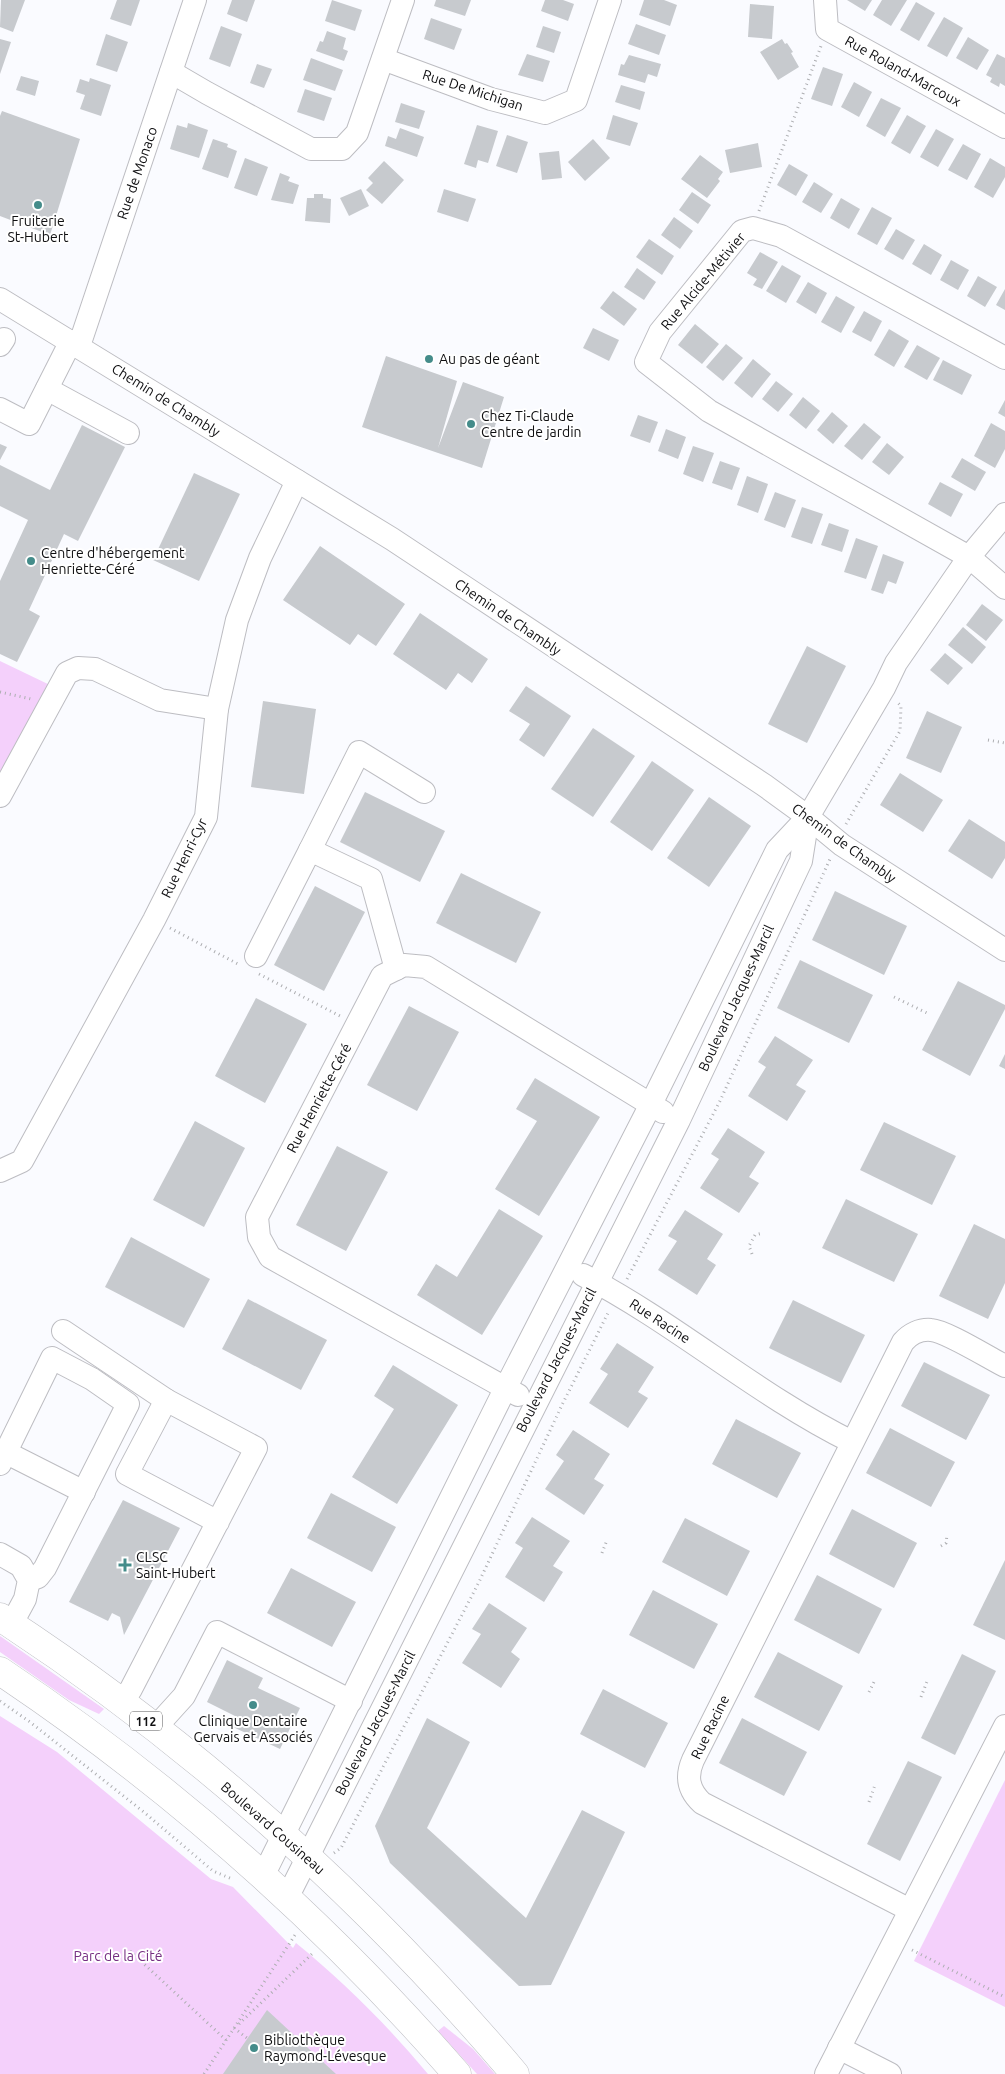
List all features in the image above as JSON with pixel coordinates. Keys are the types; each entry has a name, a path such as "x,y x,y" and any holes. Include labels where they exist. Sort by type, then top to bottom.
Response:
{"main road":[{"name":"Boulevard Cousineau","path":"6,1621 155,1728 283,1835 320,1856 337,1884 406,1954 515,2074"},
{"path":"0,1671 139,1771 252,1879 287,1898 383,1993 456,2074"}],"street":[{"name":"Rue de Monaco","path":"0,409 29,424 47,389 75,344 195,0"},
{"path":"171,72 311,149 342,148 357,132 403,0"},
{"name":"Rue De Michigan","path":"383,59 492,99 545,113 576,100 610,0"},
{"path":"825,0 827,29"},
{"name":"Rue Roland-Marcoux","path":"827,29 1005,127"},
{"name":"Rue Alcide-Métivier","path":"969,557 709,411 646,362 660,332 742,231 753,228 781,236 1005,358"},
{"name":"Chemin de Chambly","path":"0,299 392,539 764,785 837,841 905,887 1005,950"},
{"path":"47,389 128,433"},
{"name":"Rue Henri-Cyr","path":"0,1171 22,1161 154,920 206,817 216,709 237,620 260,558 297,481"},
{"name":"Boulevard Jacques-Marcil","path":"252,1879 283,1835 506,1387 650,1106 777,850 808,817 884,688 896,663 969,557 1005,514"},
{"path":"969,557 1005,588"},
{"path":"0,796 67,673 78,668 95,669 160,700 216,709"},
{"path":"256,956 359,752 424,792"},
{"name":"Boulevard Jacques-Marcil","path":"287,1898 320,1856 534,1405 679,1120 801,860 808,817"},
{"path":"310,850 371,879 396,969 404,965 426,967 650,1106 679,1120"},
{"name":"Rue Henriette-Céré","path":"396,969 382,976 257,1216 259,1237 270,1257 492,1382 506,1387 534,1405"},
{"name":"Rue Racine","path":"568,1267 619,1294 808,1419 852,1442"},
{"name":"Rue Racine","path":"910,1910 706,1806 694,1794 690,1784 689,1773 693,1760 852,1442 900,1348 907,1338 916,1332 926,1330 937,1331 1005,1366"},
{"path":"64,1331 166,1400 256,1448 122,1703"},
{"path":"73,1369 85,1346"},
{"path":"28,1580 38,1577 45,1568 84,1492 128,1404 110,1391 52,1358 3,1458 84,1492"},
{"path":"110,1391 122,1370"},
{"path":"166,1400 127,1474 218,1522"},
{"path":"0,1554 20,1566 28,1580 25,1599 6,1621"},
{"path":"155,1728 184,1696 217,1632 351,1701"},
{"path":"826,2074 1005,1726"},
{"path":"839,2048 890,2074"}],"path":[{"path":"753,228 827,29"},
{"path":"320,1856 341,1848 471,1599 562,1405 720,1101 822,878 837,841 900,731 901,706 884,688"},
{"path":"0,692 50,704"},
{"path":"988,740 1005,743"},
{"path":"894,997 929,1014"},
{"path":"752,1254 749,1246 755,1235 763,1233"},
{"path":"941,1546 946,1543 947,1535"},
{"path":"602,1553 607,1540"},
{"path":"869,1692 875,1680"},
{"path":"921,1697 928,1680"},
{"path":"0,1701 30,1722 137,1807 213,1871 252,1879"},
{"path":"869,1802 875,1785"},
{"path":"204,2074 293,1938"},
{"path":"910,1948 1005,1997"},
{"path":"234,2028 316,1949"},
{"path":"130,1951 226,2040"},
{"path":"234,2028 247,2038"}],"green space":[{"path":"0,661 52,686 0,777"},
{"path":"0,1636 104,1709 99,1714 69,1700 0,1652"},
{"name":"Parc de la Cité","path":"0,1716 57,1752 211,1879 233,1887 293,1948 296,1943 348,1989 428,2074 0,2074"},
{"path":"1005,1780 1005,2007 914,1961"},
{"path":"444,2026 473,2049 495,2074 477,2074 438,2031"}],"building":[{"path":"1,0 25,0 13,32 0,27"},
{"path":"117,0 140,0 131,26 110,19"},
{"path":"232,0 255,0 247,22 227,14"},
{"path":"332,0 362,10 355,31 325,21"},
{"path":"436,0 471,0 465,16 434,6"},
{"path":"545,0 563,0 574,4 568,21 541,11"},
{"path":"644,0 664,0 677,5 670,26 639,15"},
{"path":"847,0 872,0 865,11"},
{"path":"882,0 907,0 891,26 873,15"},
{"path":"916,2 935,13 919,41 900,30"},
{"path":"750,4 774,6 772,39 748,37"},
{"path":"944,17 963,28 947,57 927,46"},
{"path":"431,18 462,29 454,50 424,39"},
{"path":"636,24 666,35 659,55 628,44"},
{"path":"221,26 242,34 230,67 209,59"},
{"path":"543,26 561,32 554,53 536,47"},
{"path":"327,31 346,38 343,49 348,51 344,61 316,51 320,41 323,42"},
{"path":"106,34 128,42 117,72 96,65"},
{"path":"968,37 989,50 977,70 956,58"},
{"path":"0,39 11,42 0,74"},
{"path":"782,39 793,52 791,53 799,67 778,80 760,52"},
{"path":"527,54 550,61 543,82 518,75"},
{"path":"997,54 1005,58 1005,86 1000,83 999,87 990,82 992,78 986,75"},
{"path":"629,55 661,64 657,77 648,74 645,83 618,75 621,64 624,65"},
{"path":"311,58 343,70 335,91 303,80"},
{"path":"257,64 272,69 264,88 250,83"},
{"path":"823,67 843,74 832,106 811,99"},
{"path":"21,76 39,81 35,96 16,90"},
{"path":"90,78 111,85 101,116 80,109 85,95 76,92 80,79 89,82"},
{"path":"854,82 872,92 859,117 841,107"},
{"path":"621,85 645,92 640,110 615,102"},
{"path":"305,89 332,98 324,121 297,112"},
{"path":"881,98 901,108 885,137 866,126"},
{"path":"401,103 425,111 419,129 395,122"},
{"path":"2,111 80,139 50,235 0,216 0,116"},
{"path":"613,115 638,123 630,146 606,139"},
{"path":"907,115 926,126 910,154 891,143"},
{"path":"188,123 208,130 199,158 170,149 177,125 187,128"},
{"path":"477,125 498,131 488,163 478,160 476,168 464,164"},
{"path":"400,128 424,137 417,157 385,146 388,136 396,139"},
{"path":"936,129 954,139 938,167 920,157"},
{"path":"507,135 528,142 517,173 496,166"},
{"path":"213,139 228,144 227,147 237,151 228,178 202,169"},
{"path":"593,139 610,158 585,181 568,162"},
{"path":"758,143 762,167 730,173 725,150"},
{"path":"963,144 981,154 967,180 948,170"},
{"path":"559,151 562,178 542,180 539,153"},
{"path":"700,155 723,172 718,179 720,181 707,198 681,179"},
{"path":"245,158 268,167 257,196 234,188"},
{"path":"990,158 1005,167 1005,177 993,198 974,187"},
{"path":"384,161 404,180 382,204 366,190 373,183 368,178"},
{"path":"789,164 808,175 796,196 777,185"},
{"path":"280,173 290,177 288,181 299,185 293,204 271,200"},
{"path":"814,182 833,194 821,213 802,202"},
{"path":"361,189 369,206 349,216 340,198"},
{"path":"444,189 476,199 468,222 437,212"},
{"path":"692,192 711,205 698,224 679,210"},
{"path":"314,194 323,194 323,198 331,199 330,223 305,221 307,198 314,198"},
{"path":"841,198 860,209 849,229 830,218"},
{"path":"872,207 892,218 877,245 857,234"},
{"path":"674,217 693,231 680,249 661,235"},
{"path":"896,229 915,240 903,260 884,249"},
{"path":"649,239 674,256 662,275 636,257"},
{"path":"924,244 942,255 931,275 912,264"},
{"path":"760,252 778,262 762,289 753,285 757,279 747,273"},
{"path":"951,260 969,270 958,290 940,280"},
{"path":"782,265 801,276 786,303 766,291"},
{"path":"637,268 656,282 644,300 624,287"},
{"path":"978,276 997,287 985,307 967,296"},
{"path":"808,282 827,293 816,314 796,302"},
{"path":"1005,289 1005,310 996,305"},
{"path":"613,291 637,309 624,326 600,308"},
{"path":"836,296 855,307 841,333 821,322"},
{"path":"864,311 882,321 871,342 852,332"},
{"path":"695,324 719,344 702,364 678,345"},
{"path":"593,328 619,340 609,361 583,348"},
{"path":"889,329 909,341 894,367 874,355"},
{"path":"726,344 743,358 723,381 706,367"},
{"path":"917,345 940,358 927,380 904,367"},
{"path":"386,356 457,381 438,448 463,382 504,397 482,468 362,427"},
{"path":"753,359 771,374 752,398 734,383"},
{"path":"943,360 972,375 962,395 933,380"},
{"path":"776,381 793,394 778,412 762,399"},
{"path":"803,397 820,411 806,429 789,415"},
{"path":"1005,400 1005,417 998,413"},
{"path":"832,412 848,426 833,444 817,430"},
{"path":"638,415 658,422 650,443 630,436"},
{"path":"864,423 881,437 862,460 844,446"},
{"path":"991,423 1005,431 1005,449 995,468 974,456"},
{"name":"Centre d'hébergement Henriette-Céré","path":"82,425 125,447 78,541 64,534 29,610 40,616 17,662 0,654 0,581 28,520 0,506 0,465 50,490"},
{"path":"666,429 686,437 678,459 658,451"},
{"path":"887,443 904,457 889,475 872,462"},
{"path":"0,444 7,447 0,460"},
{"path":"693,446 714,453 703,482 683,474"},
{"path":"962,458 986,472 975,491 951,477"},
{"path":"720,461 740,468 732,490 712,483"},
{"path":"194,473 240,494 199,581 153,560"},
{"path":"747,476 768,484 758,513 737,505"},
{"path":"940,482 963,494 951,517 928,504"},
{"path":"775,492 796,500 785,528 764,520"},
{"path":"802,507 823,514 812,544 791,537"},
{"path":"829,523 849,530 842,552 821,545"},
{"path":"856,538 878,546 866,579 844,572"},
{"path":"320,546 405,604 376,646 358,634 350,645 283,600"},
{"path":"883,554 904,562 896,584 888,581 883,594 871,590"},
{"path":"982,604 1003,620 986,641 966,625"},
{"path":"420,613 488,659 472,683 458,673 446,690 393,654"},
{"path":"963,627 986,647 972,664 948,645"},
{"path":"807,646 846,666 807,743 768,724"},
{"path":"945,653 963,668 948,685 930,670"},
{"path":"526,686 571,716 544,757 519,740 530,724 509,711"},
{"path":"263,701 316,709 304,794 251,787"},
{"path":"927,711 962,727 941,773 906,758"},
{"path":"593,728 635,756 593,817 551,789"},
{"path":"652,761 694,790 652,851 610,822"},
{"path":"900,773 943,800 923,832 880,805"},
{"path":"365,792 445,831 420,882 340,842"},
{"path":"709,797 751,826 709,887 667,858"},
{"path":"969,819 1005,842 1005,858 992,879 948,851"},
{"path":"461,873 541,912 516,963 436,923"},
{"path":"315,886 365,912 324,991 274,965"},
{"path":"835,891 907,926 884,975 812,940"},
{"path":"800,960 873,995 849,1043 777,1008"},
{"path":"958,981 1005,1005 1005,1009 970,1076 922,1050"},
{"path":"256,998 307,1024 265,1103 215,1076"},
{"path":"409,1006 459,1032 417,1111 367,1085"},
{"path":"775,1036 813,1060 796,1085 806,1091 787,1121 748,1096 766,1067 758,1062"},
{"path":"1005,1054 1005,1069 999,1066"},
{"path":"535,1078 600,1117 539,1216 495,1189 537,1121 516,1109"},
{"path":"195,1121 245,1148 204,1227 153,1200"},
{"path":"884,1122 956,1156 932,1205 860,1170"},
{"path":"728,1128 765,1152 749,1177 759,1183 739,1213 700,1188 719,1159 711,1154"},
{"path":"337,1146 388,1172 346,1251 296,1225"},
{"path":"846,1199 918,1234 894,1282 822,1248"},
{"path":"499,1209 543,1236 482,1335 417,1295 436,1264 457,1277"},
{"path":"685,1210 723,1234 707,1259 716,1265 697,1295 658,1270 677,1241 668,1236"},
{"path":"974,1224 1005,1239 1005,1283 988,1319 939,1296"},
{"path":"131,1237 210,1279 184,1328 105,1287"},
{"path":"248,1299 327,1340 301,1390 222,1349"},
{"path":"793,1300 865,1335 841,1383 769,1348"},
{"path":"617,1343 654,1367 638,1392 648,1398 628,1428 589,1403 608,1374 600,1369"},
{"path":"924,1362 990,1395 966,1440 901,1406"},
{"path":"393,1365 458,1405 397,1504 352,1477 394,1409 374,1396"},
{"path":"736,1419 801,1453 777,1498 712,1464"},
{"path":"890,1428 955,1462 931,1507 866,1473"},
{"path":"573,1430 610,1454 594,1479 604,1485 584,1515 545,1489 564,1461 556,1455"},
{"path":"331,1493 396,1527 372,1572 307,1538"},
{"name":"CLSC Saint-Hubert","path":"123,1500 180,1528 124,1635 120,1617 112,1613 108,1621 69,1602"},
{"path":"852,1509 917,1543 894,1588 829,1554"},
{"path":"532,1517 570,1541 553,1566 563,1572 544,1602 505,1577 523,1548 515,1543"},
{"path":"685,1518 750,1551 727,1596 662,1562"},
{"path":"1005,1560 1005,1640 973,1625"},
{"path":"291,1568 356,1602 332,1647 267,1613"},
{"path":"817,1575 882,1609 859,1654 794,1620"},
{"path":"653,1590 718,1624 694,1669 629,1635"},
{"path":"489,1603 527,1628 511,1652 520,1659 501,1688 462,1663 481,1634 472,1629"},
{"path":"778,1652 843,1686 819,1731 754,1697"},
{"path":"962,1654 996,1671 955,1755 921,1738"},
{"name":"Clinique Dentaire Gervais et Associés","path":"227,1660 263,1678 258,1688 300,1708 280,1749 233,1727 237,1717 207,1702"},
{"path":"603,1689 668,1723 645,1768 580,1734"},
{"path":"427,1718 470,1742 427,1828 526,1918 582,1810 625,1832 551,1985 519,1986 390,1863 375,1826"},
{"path":"742,1718 807,1752 784,1796 719,1763"},
{"path":"908,1761 942,1777 900,1861 867,1844"},
{"path":"267,2010 336,2074 223,2074"}],"place":[{"name":"Fruiterie St-Hubert","path":"38,205"},
{"name":"Au pas de géant","path":"429,359"},
{"name":"Chez Ti-Claude Centre de jardin","path":"471,424"},
{"name":"Centre d'hébergement Henriette-Céré","path":"31,561"},
{"name":"CLSC Saint-Hubert","path":"125,1565"},
{"name":"Clinique Dentaire Gervais et Associés","path":"253,1705"},
{"name":"Bibliothèque Raymond-Lévesque","path":"254,2048"}]}
